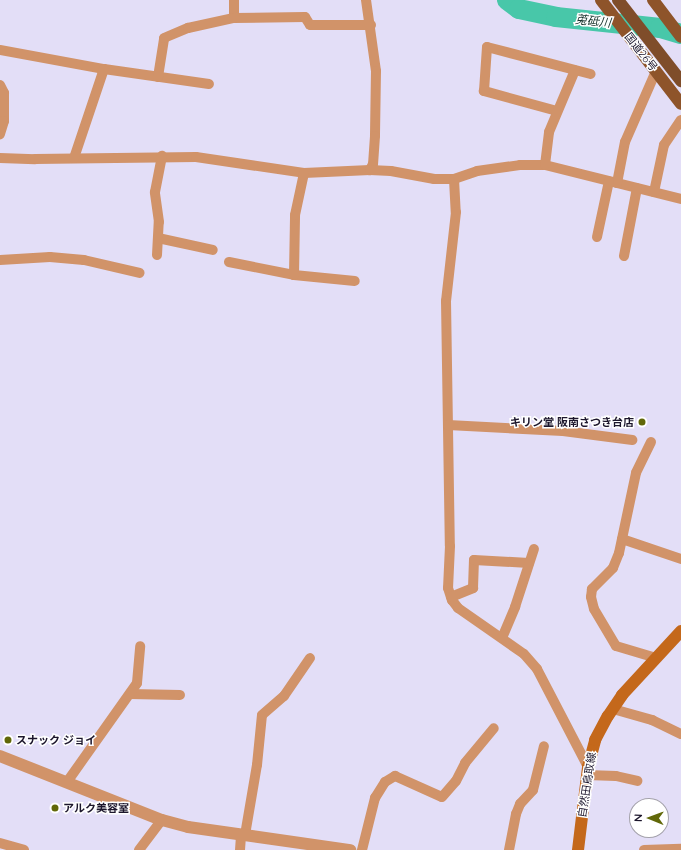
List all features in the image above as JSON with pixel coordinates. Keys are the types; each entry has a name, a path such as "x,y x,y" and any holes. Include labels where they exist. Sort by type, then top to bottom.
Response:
{"highway":[{"path":"618,0 681,81"},
{"path":"653,0 681,37"},
{"name":"国道26号","path":"603,3 681,104"}],"main road":[{"name":"自然田鳥取線","path":"578,850 587,771 595,740 622,695 681,631"}],"street":[{"path":"234,0 234,18"},
{"path":"366,0 371,24 376,71 376,136 373,164 370,170"},
{"path":"158,76 164,38 188,28 234,18 305,17 310,24 371,24"},
{"path":"557,111 484,91 487,47 591,74"},
{"path":"0,50 104,69 209,84"},
{"path":"74,158 104,69"},
{"path":"545,165 549,132 575,70"},
{"path":"597,237 625,142 656,70"},
{"path":"0,85 4,93 4,121 0,134"},
{"path":"654,192 664,145 681,120"},
{"path":"157,255 159,222 155,192 162,156"},
{"path":"0,158 196,157 304,173 370,170 391,171 434,179 454,179 477,171 520,165 545,165 681,199"},
{"path":"294,275 295,215 304,173"},
{"path":"454,179 456,212 446,301 448,588 451,597 458,608 524,654 538,669 587,771 637,781"},
{"path":"624,256 637,188"},
{"path":"158,238 213,250"},
{"path":"0,260 50,257 77,260 140,273"},
{"path":"229,262 294,275 355,281"},
{"path":"448,425 564,431 632,440"},
{"path":"651,442 636,473 619,553 612,568 592,589 591,597 594,608 616,646 656,658"},
{"path":"622,539 681,559"},
{"path":"502,638 534,549"},
{"path":"451,597 473,588 474,560 529,563"},
{"path":"67,782 137,683 140,646"},
{"path":"240,850 258,765 262,716 284,696 310,658"},
{"path":"130,694 180,696"},
{"path":"613,709 652,720 681,734"},
{"path":"362,850 375,798 385,782 395,776 442,797 456,781 465,763 494,728"},
{"path":"509,850 516,814 520,804 533,790 544,746"},
{"path":"0,758 67,782 162,820 188,827 350,850"},
{"path":"140,850 162,820"},
{"path":"0,842 24,850"},
{"path":"644,850 681,849"}],"waterway":[{"name":"莵砥川","path":"507,0 519,9 556,17 660,28 681,34"}],"place":[{"name":"キリン堂 阪南さつき台店","path":"642,422"},
{"name":"スナック ジョイ","path":"8,740"},
{"name":"アルク美容室","path":"55,808"}]}
